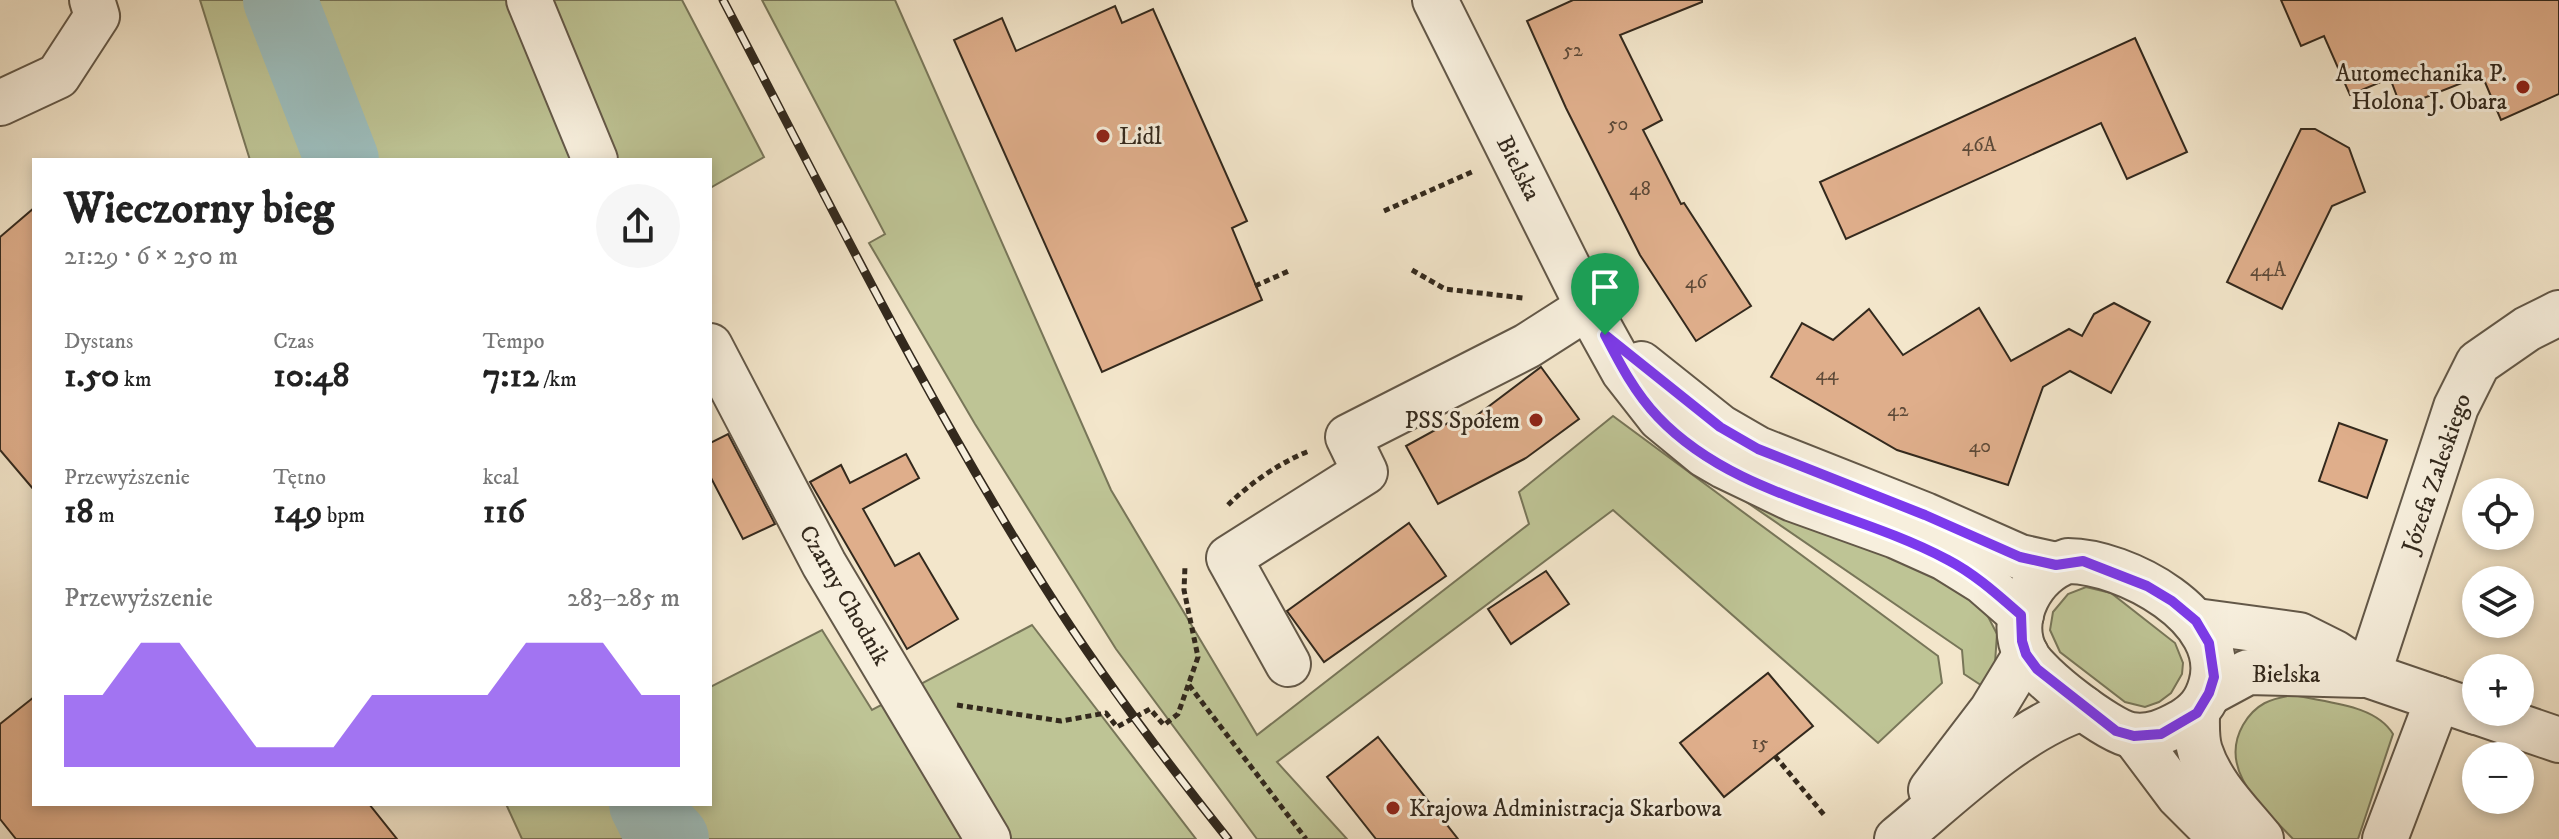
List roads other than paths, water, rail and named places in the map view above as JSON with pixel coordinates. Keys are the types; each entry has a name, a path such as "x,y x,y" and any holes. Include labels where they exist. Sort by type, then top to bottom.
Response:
{"street":[{"path":"0,103 58,76 97,16 92,0"},
{"path":"529,0 594,158"},
{"name":"Bielska","path":"1435,0 1597,321 1641,398 1675,433 1705,455 1793,499 1896,536 1945,558 1982,581 2023,635"},
{"name":"Józefa Zaleskiego","path":"2368,675 2456,407 2478,363 2527,329 2559,313"},
{"path":"1288,664 1229,558 1365,472 1348,437 1527,346 1597,321"},
{"name":"Bielska","path":"1597,321 1720,427 1758,449 1925,515 2020,557 2056,565"},
{"name":"Czarny Chodnik","path":"712,350 824,564 988,839"},
{"path":"1895,839 1992,710 2023,635 2032,588 2042,575 2056,565 2083,561 2124,575 2172,601 2196,621 2209,643 2214,677 2203,703 2200,750 2216,783 2261,839"},
{"name":"Bielska","path":"2196,621 2299,635 2335,653 2368,675 2462,706"},
{"path":"2023,635 2037,669 2116,731 2134,736 2161,734 2203,703"},
{"name":"Bielska","path":"2203,703 2248,672 2368,675"},
{"path":"1895,839 2028,735 2061,715 2083,708"},
{"path":"2385,839 2462,710"},
{"name":"Bielska","path":"2519,726 2559,740"},
{"path":"2134,736 2179,796 2222,839"}],"waterway":[{"path":"280,0 341,158"},
{"path":"647,806 654,820 672,839"}],"railway":[{"path":"723,0 878,298 1002,518 1111,685 1228,839"}],"place":[{"name":"Automechanika P. Holona J. Obara","path":"2523,87"},
{"name":"Lidl","path":"1103,136"},
{"name":"PSS Społem","path":"1536,420"},
{"name":"Krajowa Administracja Skarbowa","path":"1393,808"}]}
